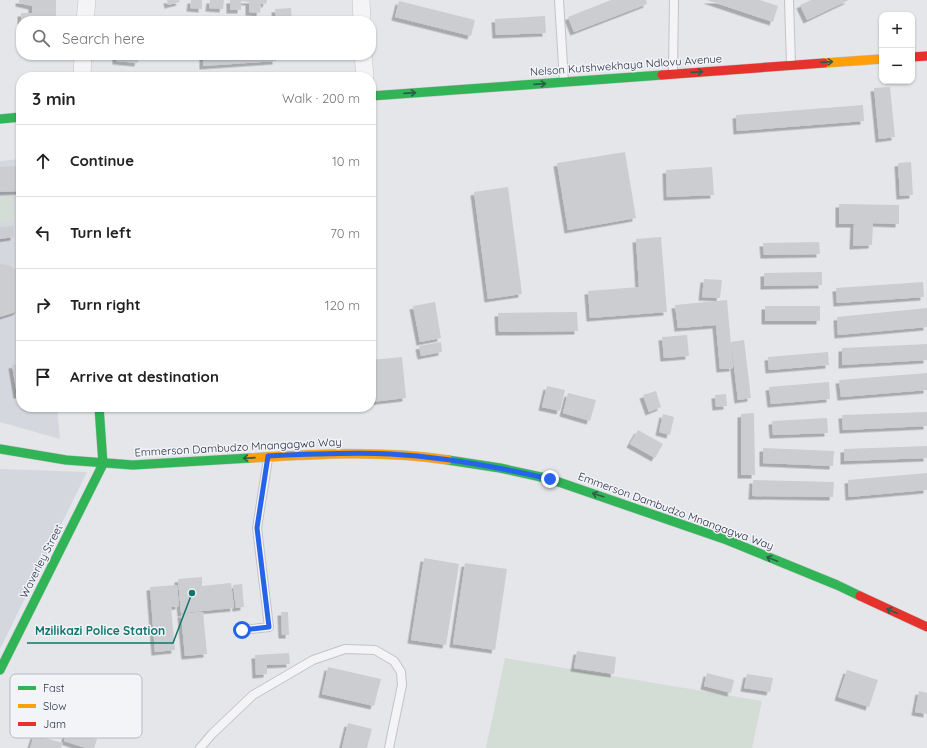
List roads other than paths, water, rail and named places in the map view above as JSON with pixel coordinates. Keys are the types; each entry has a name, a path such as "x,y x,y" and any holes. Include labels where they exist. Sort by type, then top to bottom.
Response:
{"street":[{"path":"85,16 87,0"},
{"path":"360,0 362,16"},
{"path":"915,57 927,56"},
{"name":"Nelson Kutshwekhaya Ndlovu Avenue","path":"376,96 879,59"},
{"path":"82,72 83,60"},
{"path":"363,60 365,72"},
{"path":"0,119 16,117"},
{"path":"99,412 103,464"},
{"name":"Emmerson Dambudzo Mnangagwa Way","path":"0,449 67,460 103,464 140,464 334,453 397,454 500,468 550,479 727,540 837,585 927,627"},
{"name":"Waverley Street","path":"0,670 103,464"}],"lane":[{"path":"559,0 564,82"},
{"path":"673,73 674,0"},
{"path":"789,0 791,65"},
{"path":"242,630 269,627 257,528 268,456"},
{"path":"200,748 212,734 252,695 313,660 344,649 375,650 394,661 401,672 402,685 389,748"}],"place":[{"name":"Mzilikazi Police Station","path":"192,593"}]}
